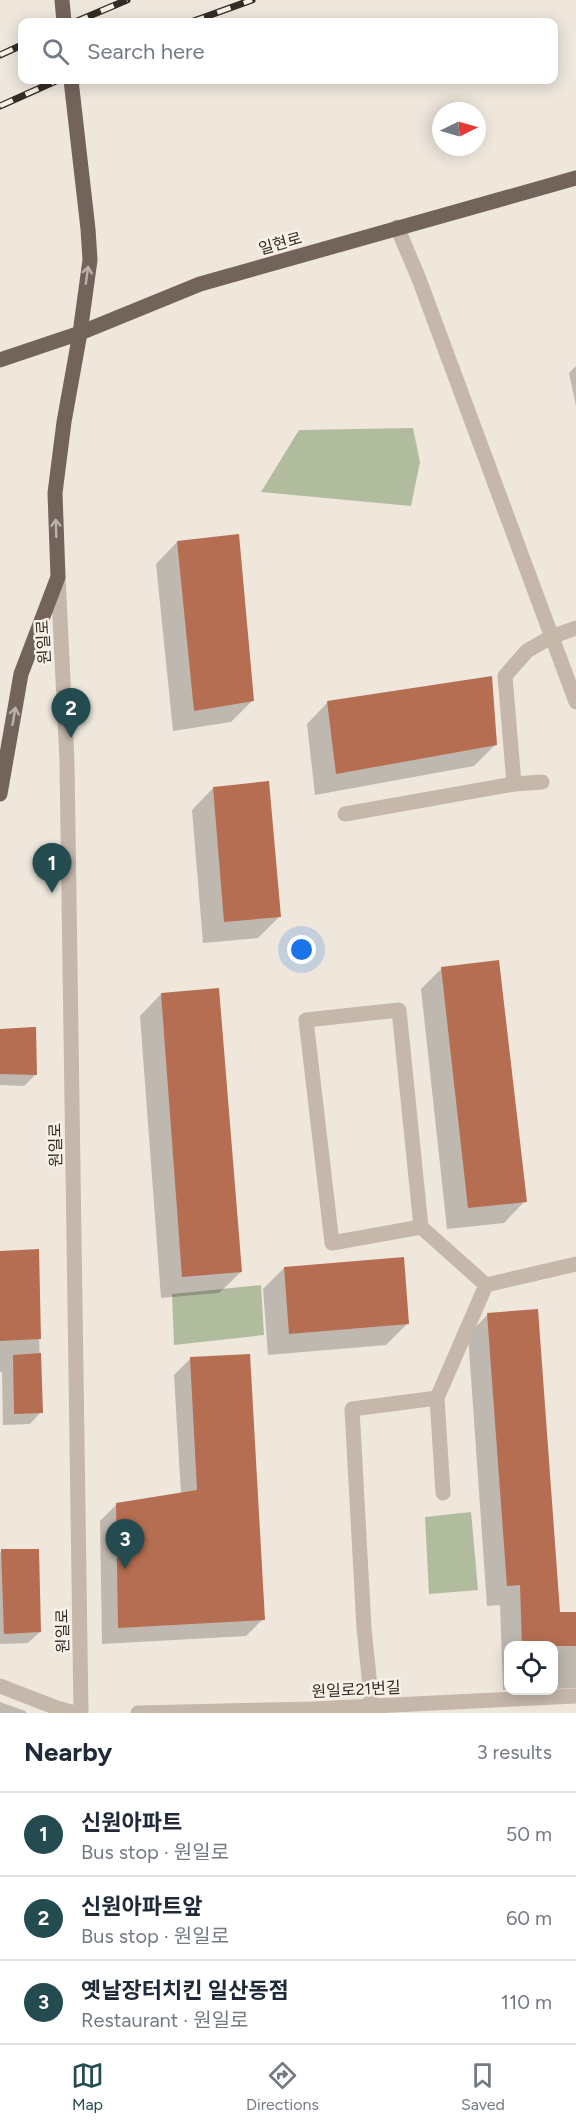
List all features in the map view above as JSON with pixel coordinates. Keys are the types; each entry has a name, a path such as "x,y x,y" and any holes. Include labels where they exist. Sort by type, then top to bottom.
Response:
{"main road":[{"path":"62,0 64,18"},
{"path":"0,794 21,674 58,577 55,493 90,260 71,84"},
{"name":"일현로","path":"0,360 80,333 200,284 576,178"}],"street":[{"path":"397,227 419,279 576,702"},
{"name":"원일로","path":"58,577 67,774 81,1713"},
{"path":"514,784 506,676 527,651 551,637 576,628"},
{"path":"345,814 514,784 543,782"},
{"path":"421,1227 332,1243 306,1020 399,1010 421,1227 486,1285"},
{"path":"486,1285 576,1264"},
{"path":"443,1493 438,1398 486,1285"},
{"path":"372,1706 364,1628 352,1409 438,1398"},
{"path":"0,1686 75,1713"},
{"name":"원일로21번길","path":"138,1713 313,1709 576,1696"}],"green space":[{"path":"413,428 420,462 411,506 261,492 299,430"},
{"path":"261,1285 264,1335 174,1345 172,1294"},
{"path":"471,1512 478,1590 429,1594 425,1517"}],"building":[{"path":"239,534 254,701 194,711 177,541"},
{"path":"492,676 497,745 336,774 327,701"},
{"path":"269,781 281,917 224,922 213,787"},
{"path":"499,960 527,1202 468,1208 441,967"},
{"path":"219,988 242,1272 182,1277 161,993"},
{"path":"36,1027 37,1075 0,1074 0,1029"},
{"path":"39,1249 41,1339 0,1341 0,1251"},
{"path":"404,1257 409,1324 289,1334 284,1267"},
{"path":"538,1309 560,1612 576,1612 576,1646 558,1646 558,1641 522,1641 520,1585 507,1586 487,1313"},
{"path":"41,1353 43,1413 14,1414 13,1355"},
{"path":"250,1354 265,1620 118,1628 116,1503 197,1490 190,1357"},
{"path":"1,1549 39,1549 41,1632 4,1634"}],"railway":[{"path":"84,18 127,0"},
{"path":"202,18 252,0"},
{"path":"0,55 18,47"},
{"path":"0,106 49,84"}],"place":[{"name":"신원아파트앞","path":"71,738"},
{"name":"신원아파트","path":"52,893"},
{"name":"옛날장터치킨 일산동점","path":"125,1569"}]}
